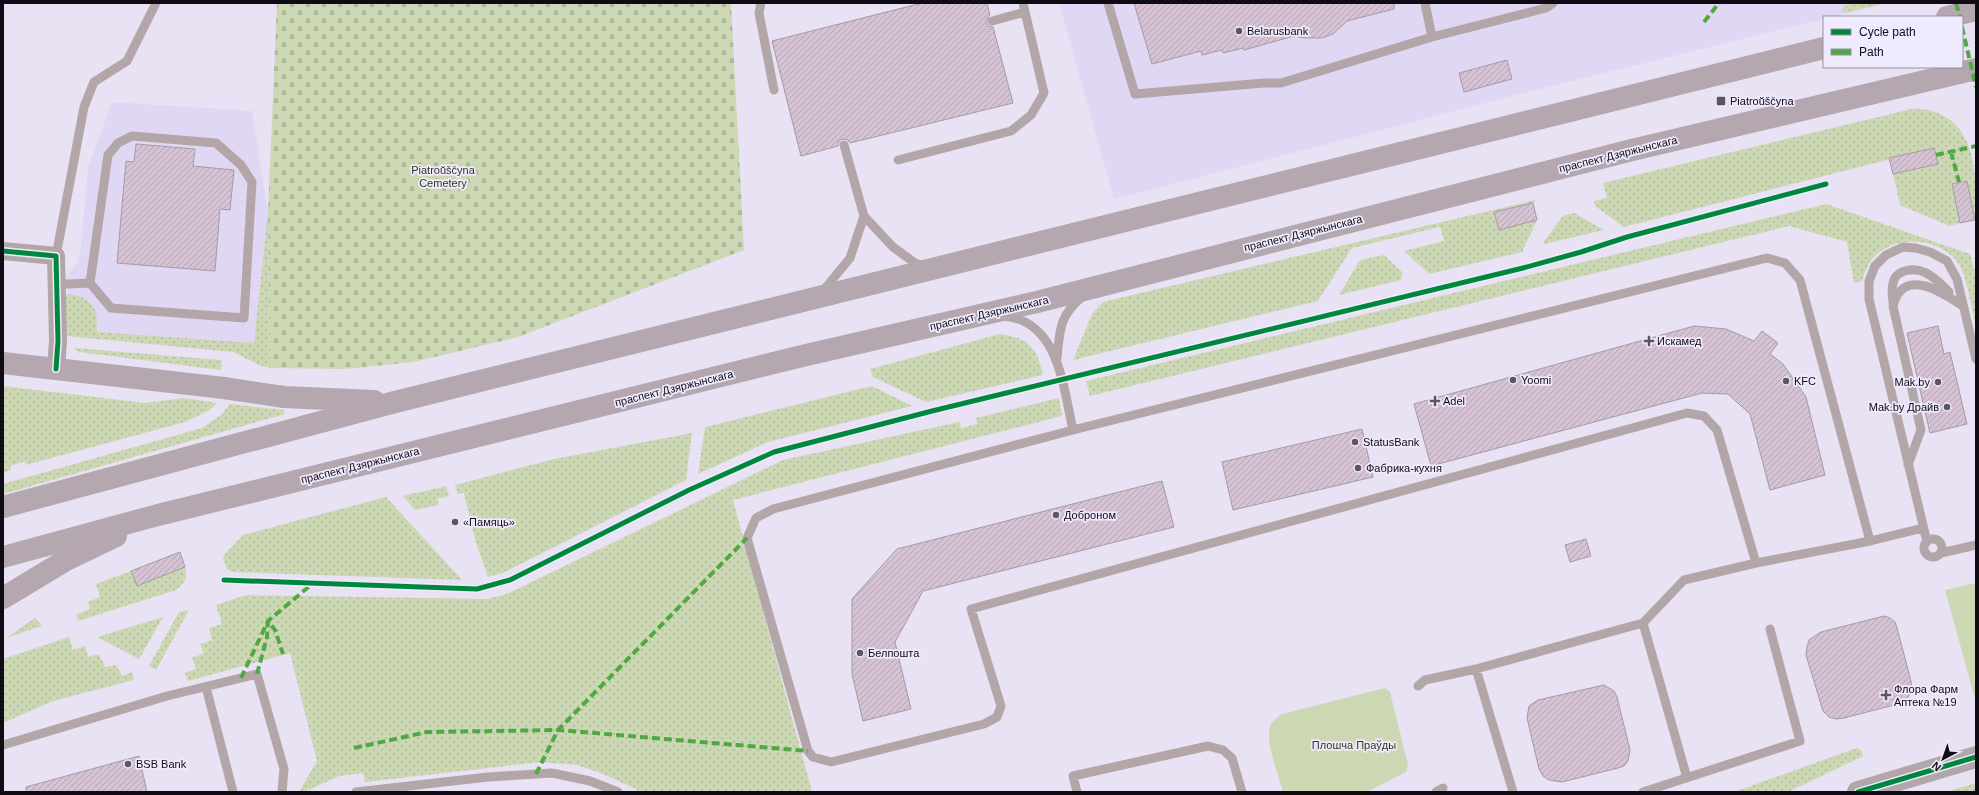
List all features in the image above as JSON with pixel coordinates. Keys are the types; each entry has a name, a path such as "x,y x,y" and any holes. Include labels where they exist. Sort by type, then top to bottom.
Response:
{"main road":[{"path":"1952,16 1976,10"},
{"path":"3,507 395,402 1823,48"},
{"name":"праспект Дзяржынскага","path":"3,557 158,515 802,356 982,315 1632,150 1976,69"},
{"path":"3,363 284,397 395,402"},
{"path":"3,598 66,560 158,515"}],"street":[{"path":"3,252 56,256 55,283 58,341 56,369"},
{"path":"1858,792 1976,757"}],"lane":[{"path":"56,256 84,107 94,82 127,61 156,3"},
{"path":"761,3 759,13 774,90"},
{"path":"898,160 1010,131 1031,115 1044,92 1023,3"},
{"path":"1108,3 1135,94 1264,82 1281,83 1432,37 1546,8 1553,3"},
{"path":"1425,3 1432,37"},
{"path":"992,21 1025,12"},
{"path":"132,136 216,143 241,165 252,182 244,318 111,308 90,283 108,154 118,143 132,136"},
{"path":"844,145 864,216 897,250 915,263 931,269"},
{"path":"818,297 850,258 864,216"},
{"path":"1976,359 1957,279 1947,261 1930,252 1903,247 1886,255 1875,266 1869,281 1869,299 1927,542 1924,550 1928,555 1933,557 1940,552 1976,545"},
{"path":"1756,563 1717,430 1704,416 1688,413 971,609 1001,706 997,718 984,724 831,762 813,757 808,751 747,538 756,518 773,509 1073,430 1767,258 1785,263 1800,280 1870,541"},
{"path":"1908,465 1921,430 1894,306 1892,290 1894,279 1901,273 1912,270 1924,272 1938,281 1963,306"},
{"path":"55,283 90,283"},
{"path":"1057,358 1061,322 1070,308 1082,297 1104,284"},
{"path":"1894,306 1896,295 1904,288 1924,285 1934,287 1963,306"},
{"path":"982,315 1007,316 1029,324 1047,340 1057,358 1073,430"},
{"path":"1418,686 1425,680 1476,670 1644,623 1684,580 1756,563 1870,541 1923,528"},
{"path":"1927,542 1932,539 1939,542 1942,547 1940,552"},
{"path":"1644,623 1687,778"},
{"path":"1643,792 1800,741 1770,629"},
{"path":"1476,670 1513,792"},
{"path":"3,745 167,696 257,674 284,769 282,792"},
{"path":"206,687 233,792"},
{"path":"1077,792 1072,776 1208,746 1223,750 1232,758 1242,792"},
{"path":"356,792 552,773 590,781 618,792"}],"shaded area":[{"path":"1059,3 1890,3 1837,16 1823,16 1823,19 1536,90 1114,199"},
{"path":"112,102 252,111 268,213 270,353 75,333 68,297 67,275 78,262 81,249 88,168"}],"green space":[{"name":"Piatroŭščyna Cemetery","path":"277,3 731,3 744,250 518,337 413,362 345,369 270,368 268,213"},
{"path":"1850,3 1886,3 1843,13 1842,8"},
{"path":"1912,109 1928,110 1944,116 1953,122 1968,144 1972,156 1976,183 1976,224 1967,181 1952,184 1960,223 1949,226 1900,205 1893,174 1938,164 1934,148 1624,227 1595,206 1594,201 1607,198 1603,183"},
{"path":"1535,200 1535,202 1494,213 1499,230 1537,220 1522,252 1429,274 1404,251 1444,241 1440,227 1352,248 1318,301 1073,360 1092,314 1103,302"},
{"path":"1826,204 1970,254 1976,277 1976,325 1961,268 1955,259 1946,251 1925,243 1913,242 1891,246 1881,251 1871,260 1862,281 1854,283 1847,242 1789,226 1090,396 1086,381"},
{"path":"268,213 270,368 259,365 233,352 66,336 62,295 76,295 89,302 95,310 97,332 254,343"},
{"path":"1574,213 1604,230 1544,244 1544,241 1563,216"},
{"path":"1384,255 1402,272 1401,280 1339,295 1360,260"},
{"path":"1000,334 1018,338 1030,346 1038,357 1043,375 926,402 873,377 870,369"},
{"path":"74,348 222,360 221,370 79,352"},
{"path":"3,386 145,403 184,398 217,403 208,411 185,422 26,465 25,461 10,466 11,470 3,473"},
{"path":"872,386 912,406 768,442 698,474 705,427"},
{"path":"1059,398 1062,416 733,500 812,792 642,792 601,773 577,765 541,762 365,782 363,773 339,776 304,792 299,792 317,761 290,653 188,681 185,673 196,669 192,658 204,653 200,644 212,640 209,628 222,624 216,605 246,595 487,599 507,594 783,460 959,422 961,428 977,424 976,418"},
{"path":"230,404 283,410 285,414 3,494 3,484 202,428 221,415"},
{"path":"692,433 686,480 503,573 488,577 476,543 464,493 458,494 455,485 554,459"},
{"path":"446,486 449,496 437,499 439,505 415,510 403,496"},
{"path":"386,497 462,580 232,572 227,569 223,559 225,554 243,535"},
{"path":"185,567 186,578 176,590 78,621 76,615 90,609 88,602 100,597 96,584 131,571 137,586"},
{"path":"1976,583 1976,699 1975,699 1945,590"},
{"path":"189,610 156,670 149,666 179,612"},
{"path":"163,617 139,659 97,637"},
{"path":"35,618 42,626 6,638"},
{"path":"69,637 73,650 85,646 88,657 99,654 105,667 116,665 122,676 132,672 134,680 53,701 3,723 3,659"},
{"name":"Плошча Праўды","path":"1385,688 1390,692 1408,765 1406,772 1367,792 1283,792 1269,741 1270,727 1272,723 1282,714"},
{"path":"1857,748 1861,750 1863,756 1788,792 1734,792"},
{"path":"1976,783 1976,792 1946,792"}],"building":[{"path":"922,3 987,3 990,15 986,22 988,26 993,27 1013,103 850,143 848,140 843,139 839,141 838,146 801,156 772,41"},
{"name":"Belarusbank","path":"1134,3 1394,3 1394,9 1347,21 1333,34 1322,38 1304,38 1294,36 1244,50 1243,48 1223,53 1222,50 1202,55 1201,51 1152,64"},
{"path":"1507,60 1512,79 1464,92 1459,73"},
{"path":"136,144 195,149 193,166 234,170 230,210 220,209 215,271 117,263 126,161 134,162"},
{"path":"1934,148 1938,164 1893,174 1889,158"},
{"path":"1967,181 1975,220 1960,223 1952,184"},
{"path":"1533,203 1537,220 1499,230 1494,212"},
{"path":"1694,326 1726,329 1754,341 1762,331 1778,343 1770,354 1783,364 1806,397 1825,475 1770,490 1750,414 1728,394 1702,393 1431,466 1414,404"},
{"name":"Mak.by","path":"1938,326 1944,354 1950,352 1967,424 1930,433 1907,333"},
{"path":"1362,429 1373,477 1233,510 1222,462"},
{"path":"1162,481 1174,527 923,591 895,642 911,709 863,721 852,674 852,599 897,549"},
{"path":"1586,539 1591,556 1570,562 1565,545"},
{"path":"180,552 185,567 137,586 131,571"},
{"path":"1884,616 1895,622 1897,628 1911,681 1912,688 1910,694 1906,700 1898,704 1844,718 1836,719 1829,717 1823,711 1806,655 1809,640 1821,632"},
{"path":"1604,685 1614,691 1617,697 1630,750 1628,761 1624,766 1618,768 1562,782 1549,780 1543,776 1539,769 1527,718 1529,706 1538,700"},
{"path":"139,756 147,792 26,792 26,787"}],"marked path":[{"path":"1704,22 1719,3"},
{"path":"1956,3 1960,16"},
{"path":"1963,31 1976,87"},
{"path":"1936,155 1976,146"},
{"path":"1951,152 1959,182"},
{"path":"536,774 558,730 747,538"},
{"path":"241,678 268,621 312,584"},
{"path":"257,674 267,637 268,621 275,630 283,654"},
{"path":"354,748 427,732 558,730 808,751"}],"cycle path":[{"path":"224,580 477,589 510,580 689,490 774,452 932,411 1523,268 1581,252 1627,237 1826,184"},
{"path":"3,251 56,256 58,341 56,369"},
{"path":"1858,792 1976,757"}],"place":[{"name":"Belarusbank","path":"1239,31"},
{"name":"Piatroŭščyna","path":"1721,101"},
{"name":"Искамед","path":"1649,341"},
{"name":"Yoomi","path":"1513,380"},
{"name":"KFC","path":"1786,381"},
{"name":"Mak.by","path":"1938,382"},
{"name":"Adel","path":"1435,401"},
{"name":"Маk.by Драйв","path":"1947,407"},
{"name":"StatusBank","path":"1355,442"},
{"name":"Фабрика-кухня","path":"1358,468"},
{"name":"Доброном","path":"1056,515"},
{"name":"«Памяць»","path":"455,522"},
{"name":"Белпошта","path":"860,653"},
{"name":"Флора Фарм Аптека №19","path":"1886,695"},
{"name":"BSB Bank","path":"128,764"}]}
